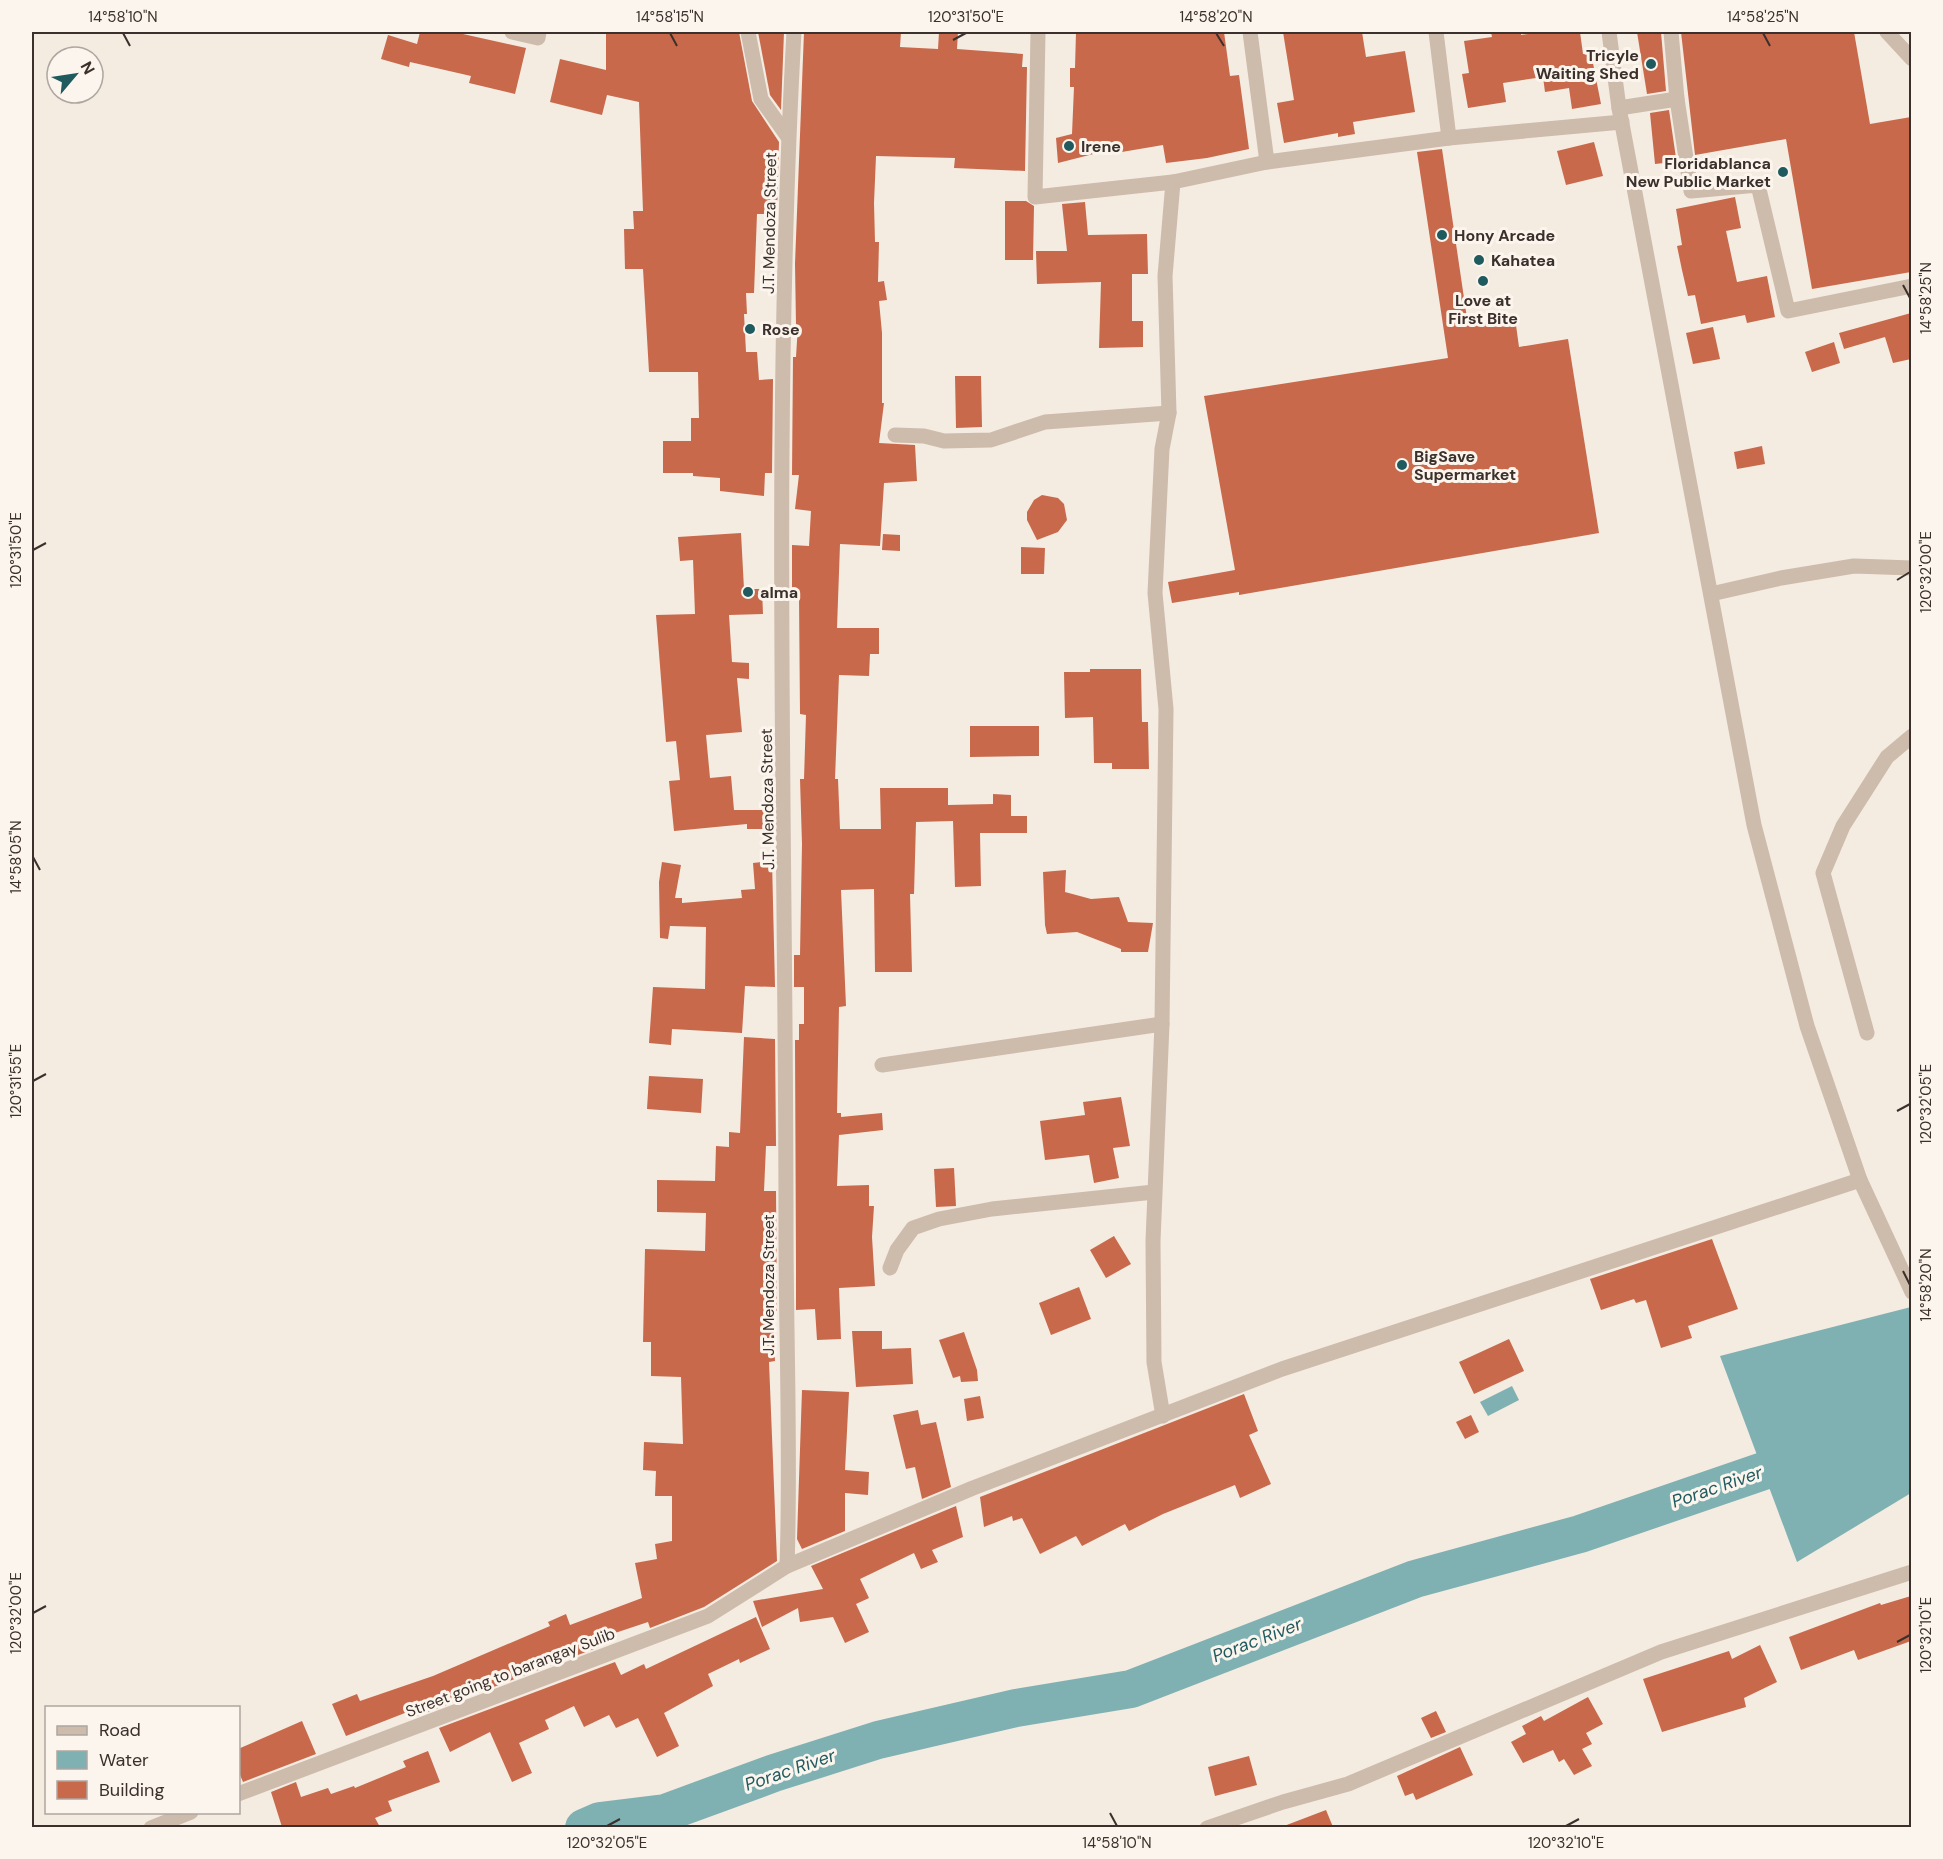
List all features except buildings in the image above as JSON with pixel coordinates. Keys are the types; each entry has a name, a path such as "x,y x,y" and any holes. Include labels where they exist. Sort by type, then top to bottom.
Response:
{"street":[{"path":"512,32 538,38 540,32"},
{"path":"748,32 761,99 788,137"},
{"name":"J.T. Mendoza Street","path":"787,1566 786,896 781,549 788,137 794,32"},
{"path":"1038,32 1035,197 1173,182 1267,162 1621,115 1677,99"},
{"path":"1250,32 1267,162"},
{"path":"1436,32 1449,138"},
{"path":"1609,32 1621,115 1754,825 1807,1026 1860,1180 1910,1289"},
{"path":"1671,32 1677,99 1691,191 1758,185 1788,311 1911,286"},
{"path":"1887,32 1911,59"},
{"path":"1163,1416 1154,1362 1154,1192 1162,1024 1166,709 1155,593 1162,449 1169,413 1165,276 1173,182"},
{"path":"895,435 924,436 944,441 991,440 1045,422 1169,413"},
{"path":"1711,594 1781,578 1854,566 1911,568"},
{"path":"1867,1033 1823,873 1843,826 1887,757 1911,736"},
{"path":"882,1065 1162,1024"},
{"name":"Street going to barangay Sulib","path":"240,1793 708,1616 787,1566 973,1488 1282,1369 1860,1180"},
{"path":"890,1268 897,1250 913,1228 939,1219 992,1209 1154,1192"},
{"path":"1207,1827 1348,1784 1661,1652 1911,1572"},
{"path":"151,1827 186,1814"}],"water":[{"path":"1911,1307 1911,1493 1797,1562 1720,1356"},
{"path":"1512,1386 1519,1400 1488,1416 1480,1402"}],"waterway":[{"name":"Porac River","path":"584,1828 600,1821 665,1813 774,1773 878,1740 1016,1708 1131,1689 1415,1579 1580,1534 1778,1466 1810,1449"}],"place":[{"name":"Tricyle Waiting Shed","path":"1651,64"},
{"name":"Irene","path":"1069,146"},
{"name":"Floridablanca New Public Market","path":"1783,172"},
{"name":"Hony Arcade","path":"1442,235"},
{"name":"Kahatea","path":"1479,260"},
{"name":"Love at First Bite","path":"1483,281"},
{"name":"Rose","path":"750,329"},
{"name":"BigSave Supermarket","path":"1402,465"},
{"name":"alma","path":"748,592"}]}
